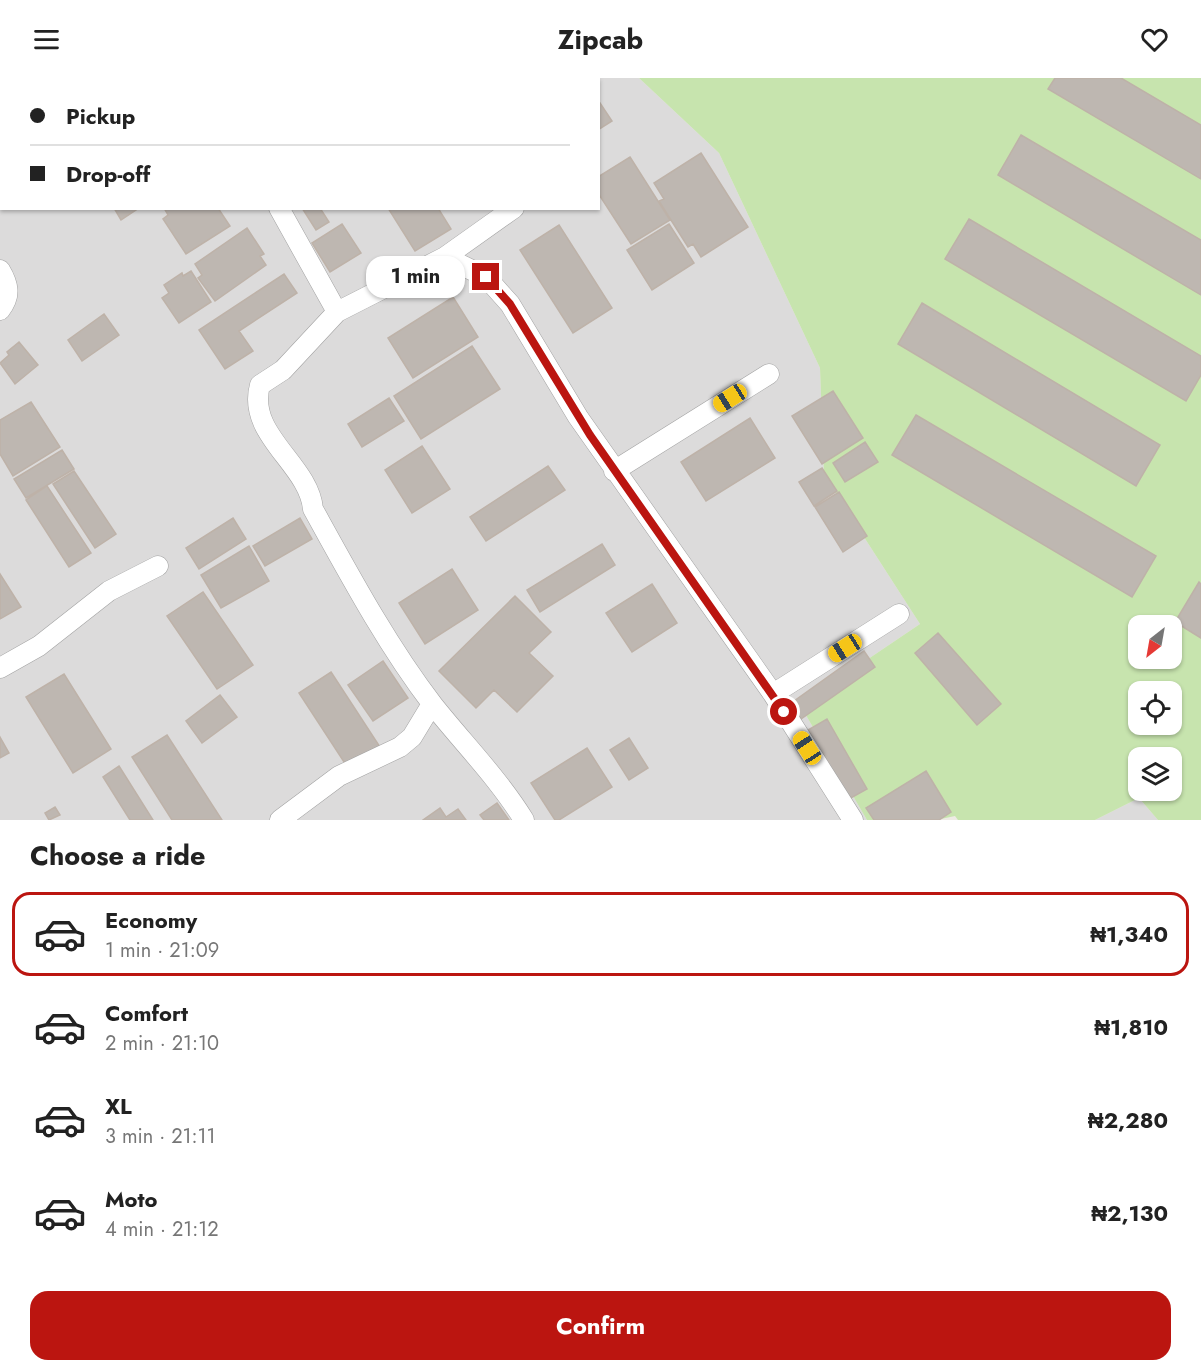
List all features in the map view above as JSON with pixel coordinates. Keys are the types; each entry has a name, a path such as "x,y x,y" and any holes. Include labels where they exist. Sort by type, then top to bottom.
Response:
{"street":[{"path":"280,210 338,312"},
{"path":"511,210 445,257 338,312 283,370 260,385 256,399 270,436 310,490 313,509 380,625 432,704 505,790 524,820"},
{"path":"445,257 486,277 500,290 614,471 773,694 853,820"},
{"path":"0,270 8,291 6,302 0,310"},
{"path":"614,471 769,374"},
{"path":"0,668 39,646 109,591 158,566"},
{"path":"773,694 899,614"},
{"path":"280,820 339,776 370,763 412,737 432,704"}],"shaded area":[{"path":"600,78 639,78 719,153 820,368 824,475 920,624 800,705 867,820 0,820 0,210 600,210"},
{"path":"1133,801 1142,801 1158,820 1095,820"}],"green space":[{"path":"639,78 1201,78 1201,820 1158,820 1142,801 1182,801 1182,747 1128,747 1128,801 1133,801 1095,820 958,820 955,816 936,820 867,820 800,705 920,624 824,475 820,368 719,153"}],"building":[{"path":"1055,78 1121,78 1201,125 1201,179 1048,89"},
{"path":"600,103 612,121 600,129"},
{"path":"1021,135 1201,240 1201,295 998,175"},
{"path":"701,153 748,227 701,257 693,244 688,247 659,201 664,199 654,183"},
{"path":"630,157 670,220 631,244 600,196 600,176"},
{"path":"115,210 136,210 121,220"},
{"path":"165,210 219,210 230,226 186,254 163,219 168,215"},
{"path":"303,210 321,210 329,222 316,230"},
{"path":"389,210 439,210 451,229 415,251"},
{"path":"969,219 1201,356 1201,375 1186,401 945,259"},
{"path":"342,224 361,253 330,272 312,243"},
{"path":"669,224 694,263 652,290 627,250"},
{"path":"559,225 612,308 573,333 520,250"},
{"path":"247,228 264,254 260,256 266,265 215,301 198,278 202,275 195,264"},
{"path":"191,271 211,302 179,323 162,298 169,293 164,285 182,273 183,276"},
{"path":"284,274 297,293 239,331 253,351 225,369 199,330"},
{"path":"453,297 478,337 413,378 388,338"},
{"path":"922,303 1160,445 1136,486 898,344"},
{"path":"104,314 119,335 82,361 68,340"},
{"path":"19,342 38,365 15,384 0,363 9,355 7,352"},
{"path":"472,346 500,389 421,439 394,396"},
{"path":"833,391 863,438 822,464 792,416"},
{"path":"389,398 404,421 362,447 348,424"},
{"path":"31,402 60,447 13,476 0,454 0,420"},
{"path":"916,415 1156,556 1132,597 892,455"},
{"path":"750,418 775,458 706,501 681,462"},
{"path":"865,442 878,462 845,482 833,463"},
{"path":"422,446 450,489 412,513 385,470"},
{"path":"62,450 74,469 26,498 14,479"},
{"path":"548,466 565,490 486,541 470,517"},
{"path":"822,468 837,491 814,506 799,482"},
{"path":"74,471 116,534 95,548 53,484"},
{"path":"47,486 91,553 69,567 26,500"},
{"path":"839,492 867,536 843,552 815,507"},
{"path":"233,518 246,539 199,569 186,548"},
{"path":"300,518 312,539 265,566 253,546"},
{"path":"602,544 615,565 540,612 527,590"},
{"path":"249,546 269,581 221,608 201,575"},
{"path":"452,569 478,610 425,644 399,603"},
{"path":"0,574 21,607 0,619"},
{"path":"1199,582 1201,584 1201,638 1182,626 1182,615 1179,615"},
{"path":"652,584 677,623 632,652 606,613"},
{"path":"203,592 253,665 217,689 167,616"},
{"path":"515,596 551,632 529,653 553,676 517,712 494,690 476,708 439,671"},
{"path":"938,633 1001,704 977,725 915,653"},
{"path":"864,651 875,667 801,719 790,704"},
{"path":"383,661 408,698 373,721 348,685"},
{"path":"331,672 380,747 348,768 299,693"},
{"path":"64,674 111,749 73,773 26,697"},
{"path":"220,695 237,717 202,743 186,721"},
{"path":"827,719 867,789 849,799 808,730"},
{"path":"167,735 222,820 172,820 132,757"},
{"path":"0,737 9,753 0,758"},
{"path":"629,738 648,768 629,780 610,750"},
{"path":"587,748 612,787 559,820 555,820 531,783"},
{"path":"119,766 153,820 130,820 103,777"},
{"path":"926,771 951,812 939,820 874,820 866,808"},
{"path":"497,803 509,820 484,820 480,815"},
{"path":"55,807 60,815 49,820 45,813"},
{"path":"440,808 446,817 458,809 466,820 423,820"}],"route":[{"path":"486,277 500,290 510,304 540,356 614,471 784,712"}]}
